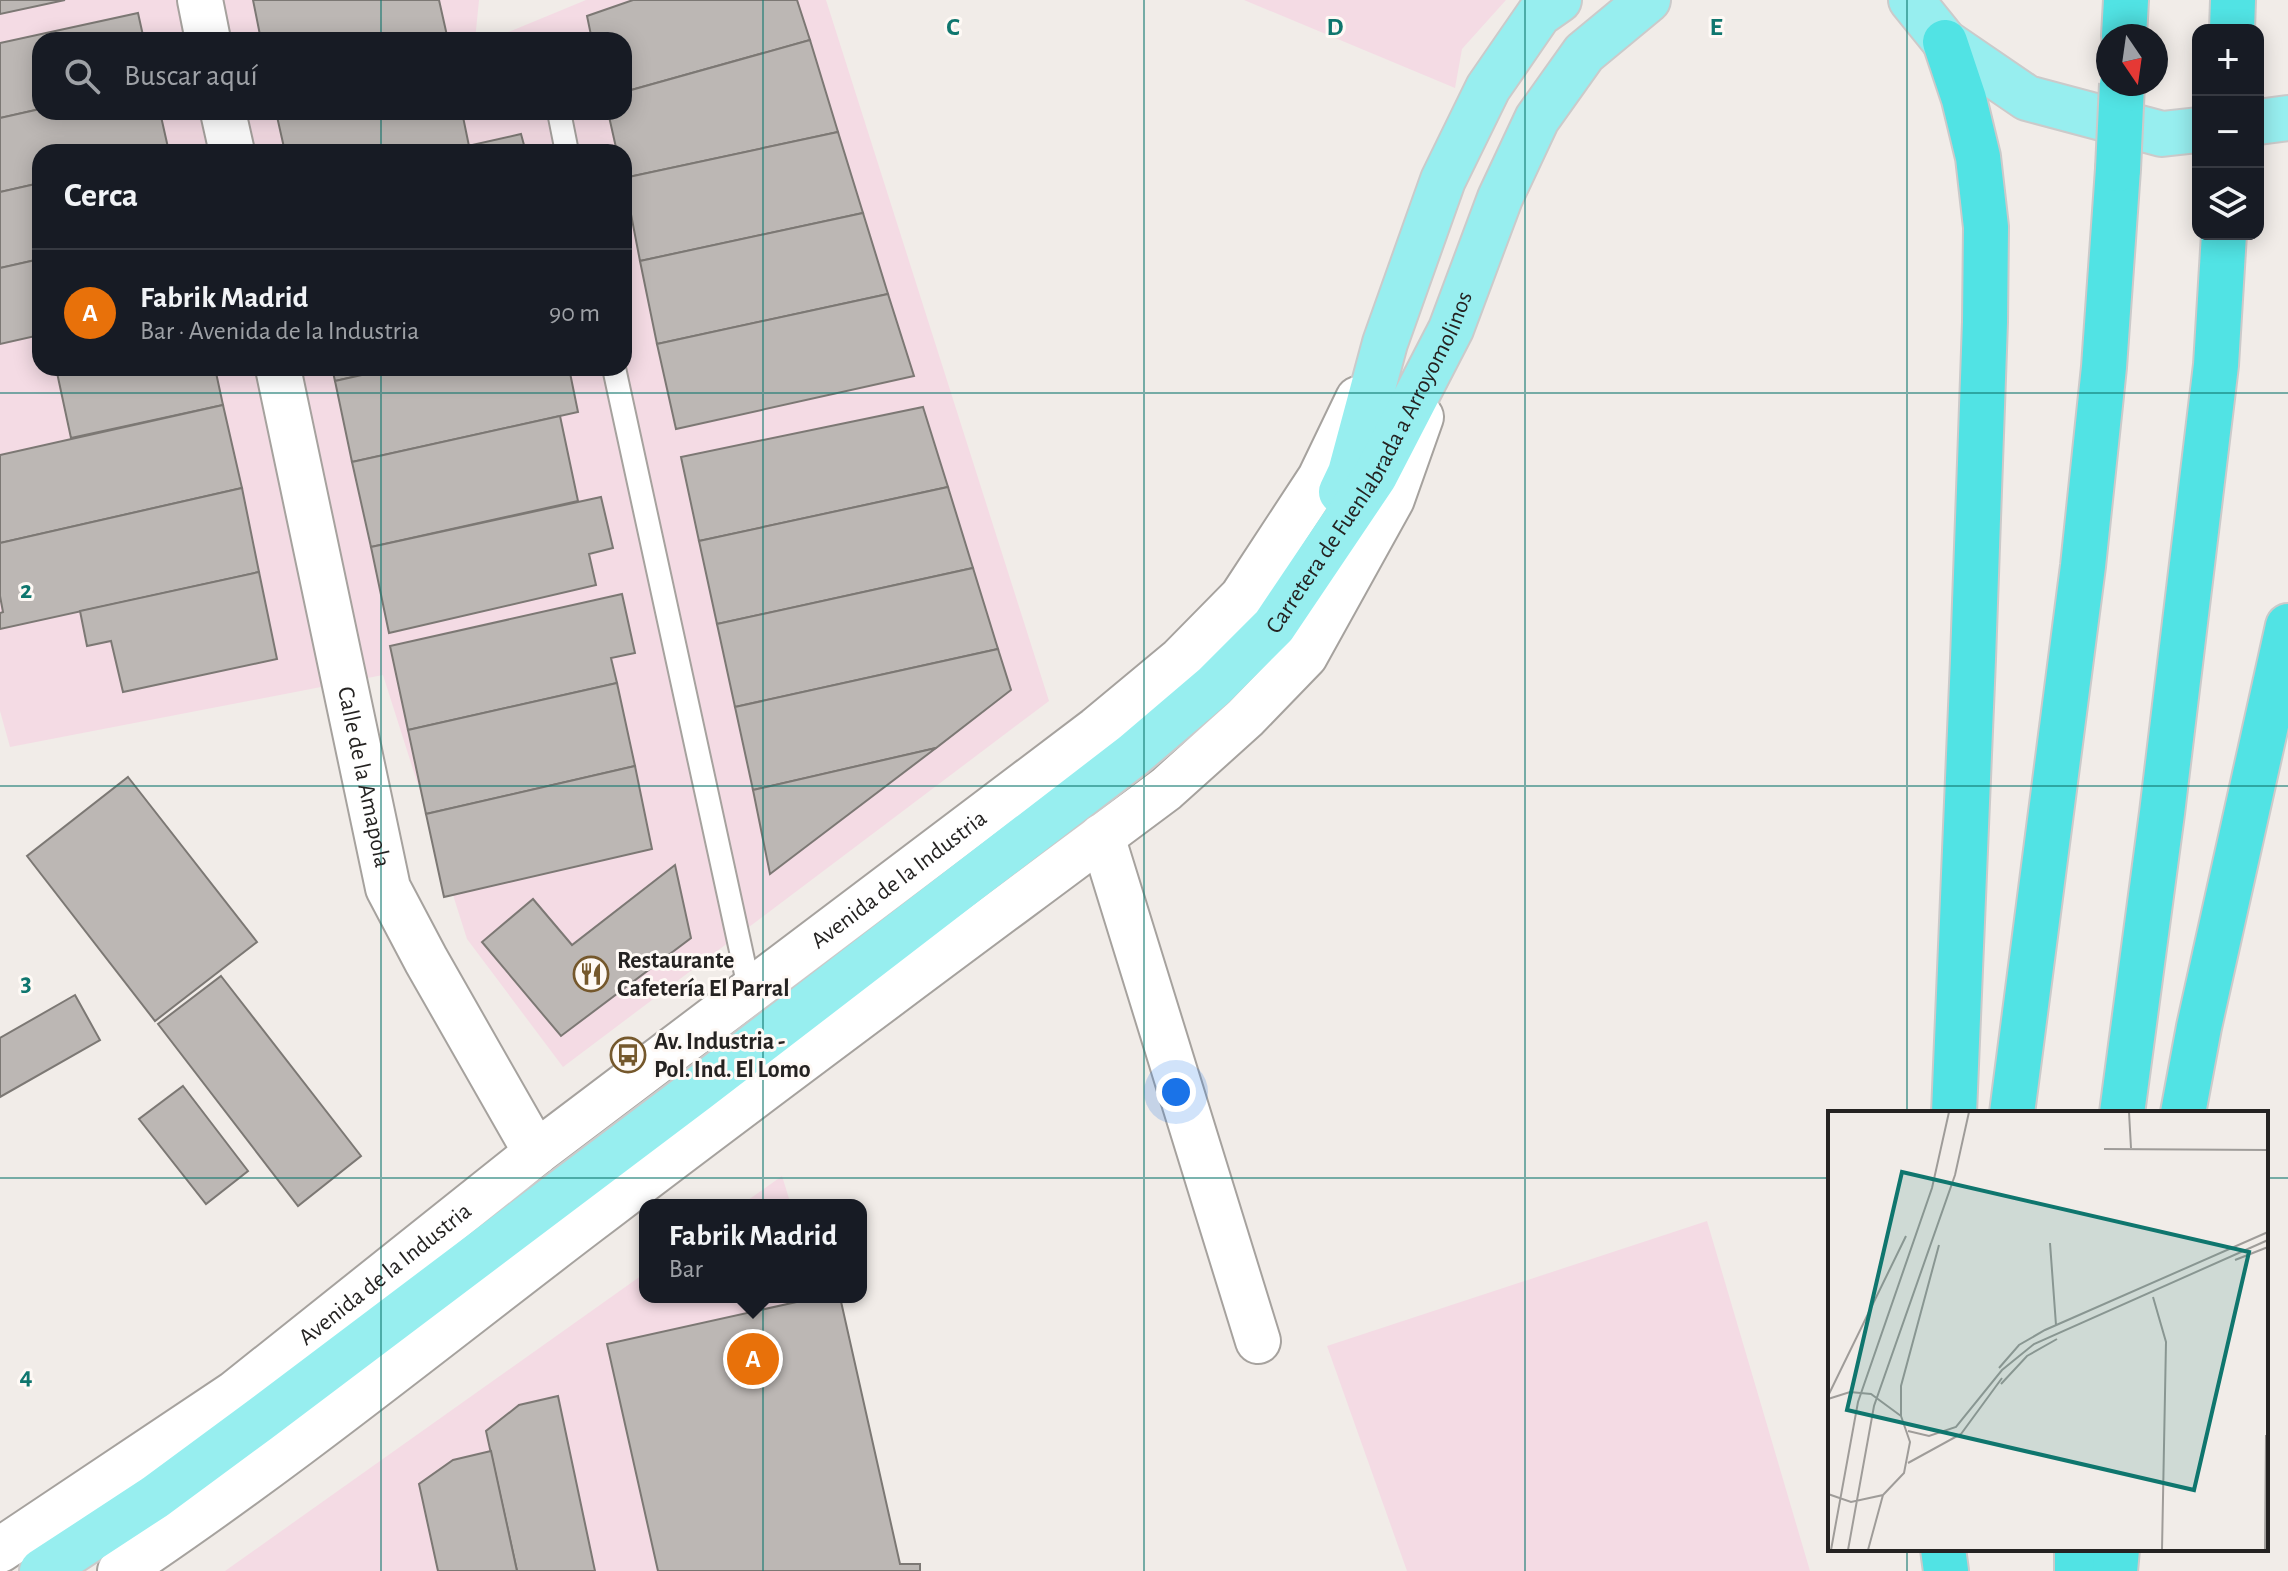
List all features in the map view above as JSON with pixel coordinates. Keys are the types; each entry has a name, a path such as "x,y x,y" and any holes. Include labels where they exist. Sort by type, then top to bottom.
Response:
{"highway":[{"path":"2125,24 2126,0"},
{"path":"2232,24 2233,0"},
{"path":"1945,42 1964,99 1978,157 1986,227 1974,643 1954,1111"},
{"path":"2012,1111 2083,566 2104,367 2121,96"},
{"path":"2122,1111 2216,365 2224,240"},
{"path":"2183,1111 2199,1027 2288,626"},
{"path":"1943,1551 1946,1571"},
{"path":"1959,1571 1961,1551"},
{"path":"2115,1571 2117,1551"}],"main road":[{"name":"Carretera de Fuenlabrada a Arroyomolinos","path":"1274,626 1350,473 1385,343 1443,180 1488,88 1539,14 1559,0"},
{"name":"Carretera de Fuenlabrada a Arroyomolinos","path":"1274,626 1375,476 1451,329 1500,198 1537,119 1584,53 1648,0"},
{"path":"1911,0 1945,42 2027,98 2162,134 2192,131"},
{"path":"2264,121 2288,118"},
{"name":"Avenida de la Industria","path":"42,1571 155,1497 697,1090 1133,755 1214,686 1274,626"}],"street":[{"path":"200,0 206,32"},
{"path":"225,120 230,144"},
{"path":"120,1571 295,1447 591,1220 1166,789 1245,718 1305,656 1392,499 1451,329"},
{"name":"Avenida de la Industria","path":"0,1550 235,1393 536,1153 1097,729 1180,660 1242,597 1320,478 1385,343"},
{"name":"Calle de la Amapola","path":"280,376 388,888 536,1153"},
{"path":"1102,836 1258,1341"}],"lane":[{"path":"561,120 565,144"},
{"path":"616,376 750,992"}],"shaded area":[{"path":"0,0 479,0 476,32 32,32 32,120 632,120 632,32 508,32 586,0 826,0 1049,701 563,1067 467,939 383,675 10,747 0,711"},
{"path":"1244,0 1506,0 1462,49 1455,88"},
{"path":"782,1176 789,1199 749,1199"},
{"path":"1707,1221 1810,1571 1407,1571 1327,1346"},
{"path":"639,1277 639,1303 821,1303 903,1571 225,1571"}],"building":[{"path":"0,0 65,0 0,14"},
{"path":"253,0 439,0 446,32 259,32"},
{"path":"633,0 797,0 810,40 632,90 632,32 590,32 587,16"},
{"path":"138,13 142,32 51,32"},
{"path":"32,36 32,111 0,118 0,43"},
{"path":"810,40 838,132 632,176 632,144 615,144 610,120 632,120 632,90"},
{"path":"32,111 32,120 162,120 167,144 32,144 32,185 0,192 0,118"},
{"path":"278,120 464,120 469,144 283,144"},
{"path":"838,132 863,213 640,261 632,220 632,176"},
{"path":"521,134 524,144 477,144"},
{"path":"32,185 32,261 0,268 0,192"},
{"path":"863,213 888,294 657,344 640,261"},
{"path":"32,261 32,337 0,344 0,268"},
{"path":"888,294 914,376 676,429 657,344"},
{"path":"58,376 217,376 223,405 71,438"},
{"path":"334,376 357,376 335,381"},
{"path":"357,376 571,376 578,412 352,462 335,381"},
{"path":"223,405 242,488 0,543 0,455"},
{"path":"923,407 948,487 699,541 681,457"},
{"path":"560,416 578,501 371,547 352,462"},
{"path":"948,487 973,568 717,624 699,541"},
{"path":"242,488 259,572 0,629 0,613 3,612 0,543"},
{"path":"601,497 613,548 589,554 596,585 389,633 371,547"},
{"path":"973,568 998,649 735,707 717,624"},
{"path":"259,572 277,659 123,692 111,641 87,646 80,611"},
{"path":"622,594 635,653 611,658 617,683 408,730 390,646"},
{"path":"998,649 1011,690 936,748 753,790 735,707"},
{"path":"617,683 635,766 426,814 408,730"},
{"path":"936,748 795,855 770,874 753,790"},
{"path":"635,766 652,849 444,897 426,814"},
{"path":"128,777 257,942 155,1021 27,856"},
{"path":"675,865 691,938 561,1036 482,942 533,899 572,945"},
{"path":"221,976 361,1156 298,1206 158,1024"},
{"path":"75,995 100,1040 0,1097 0,1038"},
{"path":"183,1086 248,1171 206,1204 139,1119"},
{"path":"792,1303 841,1303 900,1564 920,1564 920,1571 658,1571 607,1344"},
{"path":"558,1396 595,1571 517,1571 486,1431 519,1405"},
{"path":"491,1451 517,1571 438,1571 419,1484 453,1460"}],"place":[{"name":"Restaurante Cafetería El Parral","path":"591,974"},
{"name":"Av. Industria - Pol. Ind. El Lomo","path":"628,1055"},
{"name":"Fabrik Madrid","path":"753,1359"}]}
